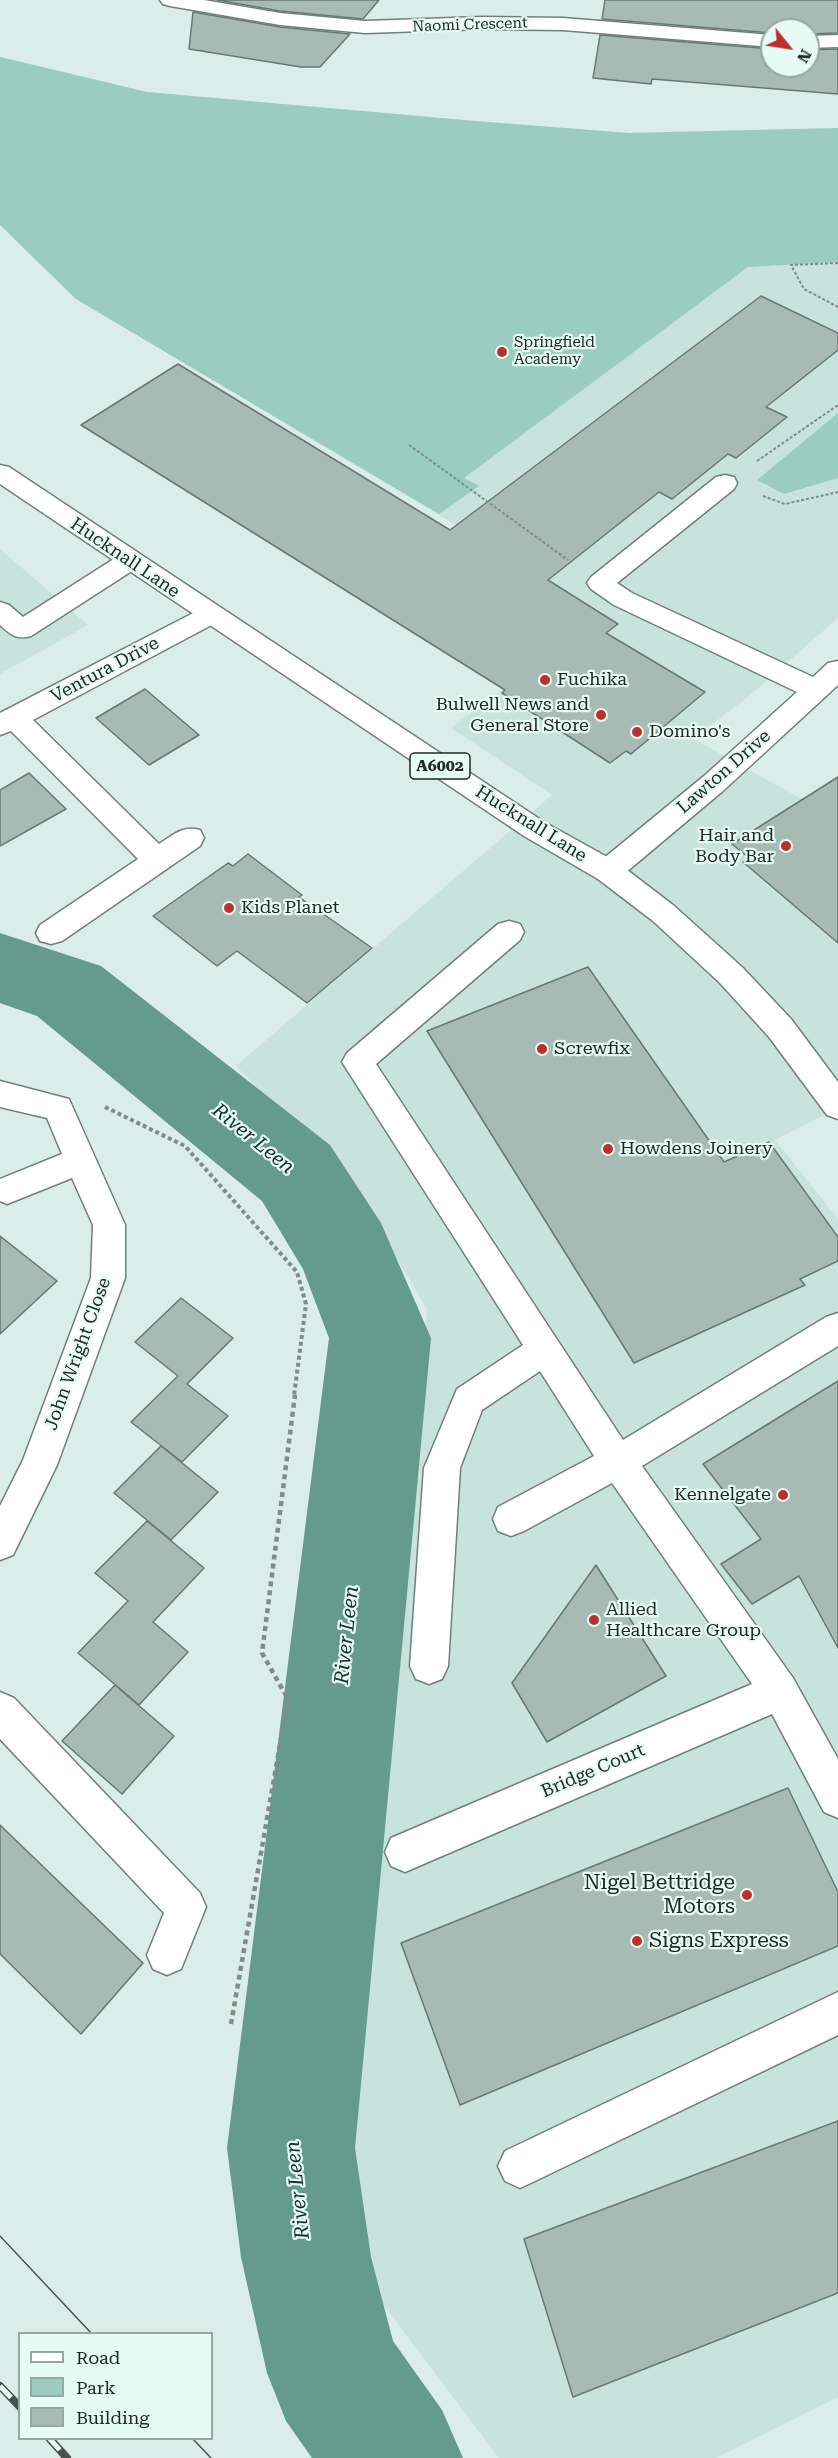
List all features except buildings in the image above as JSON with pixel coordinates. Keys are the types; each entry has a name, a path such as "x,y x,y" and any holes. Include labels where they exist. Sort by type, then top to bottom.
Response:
{"street":[{"name":"Naomi Crescent","path":"170,0 280,19 366,27 483,23 563,24 760,40"},
{"path":"820,42 838,41"},
{"name":"Hucknall Lane","path":"0,473 534,829 608,871 663,913 731,975 780,1028 838,1106"},
{"path":"725,483 600,583 623,599 817,690"},
{"path":"0,611 22,630 129,561"},
{"name":"Ventura Drive","path":"7,722 210,615"},
{"name":"Lawton Drive","path":"608,871 714,783 838,670"},
{"path":"7,722 157,860"},
{"path":"51,933 190,838"},
{"path":"509,932 358,1062 618,1462 780,1691 838,1798"},
{"name":"John Wright Close","path":"0,1094 58,1108 109,1224 108,1278 39,1465 0,1543"},
{"path":"7,1190 81,1161"},
{"path":"511,1520 618,1462 838,1328"},
{"path":"429,1666 442,1468 469,1400 544,1349"},
{"name":"Bridge Court","path":"405,1852 780,1691"},
{"path":"0,1711 186,1907 167,1955"},
{"path":"520,2166 838,2013"}],"path":[{"path":"838,263 791,265 804,289 838,307"},
{"path":"725,483 838,405"},
{"path":"409,445 600,583"},
{"path":"725,483 785,504 838,492"},
{"path":"95,1102 185,1146 297,1272 306,1304 262,1653 288,1699 231,2024"}],"shaded area":[{"path":"0,57 147,92 475,121 629,133 838,128 838,618 749,696 693,739 838,819 838,1108 775,1140 838,1219 838,2397 716,2458 499,2458 362,2276 342,2153 427,1309 352,1183 236,1066 552,795 451,728 604,613 76,299 0,225"},
{"path":"0,549 88,625 0,674"}],"green space":[{"name":"Springfield Academy","path":"0,57 147,92 475,121 629,133 838,128 838,262 748,267 464,478 479,486 439,514 76,299 0,225"},
{"path":"838,413 838,478 784,494 757,480"}],"waterway":[{"name":"River Leen","path":"0,968 69,991 296,1173 346,1253 380,1338 291,2148 306,2257 334,2373 394,2458"}],"tram line":[{"path":"0,2236 90,2332"},
{"path":"194,2440 211,2458"}],"railway":[{"path":"0,2386 18,2405"},
{"path":"51,2440 67,2458"}],"place":[{"name":"Springfield Academy","path":"502,352"},
{"name":"Fuchika","path":"545,680"},
{"name":"Bulwell News and General Store","path":"601,715"},
{"name":"Domino's","path":"637,732"},
{"name":"Hair and Body Bar","path":"786,846"},
{"name":"Kids Planet","path":"229,908"},
{"name":"Screwfix","path":"542,1049"},
{"name":"Howdens Joinery","path":"608,1149"},
{"name":"Kennelgate","path":"783,1495"},
{"name":"Allied Healthcare Group","path":"594,1620"},
{"name":"Nigel Bettridge Motors","path":"747,1895"},
{"name":"Signs Express","path":"637,1941"}]}
